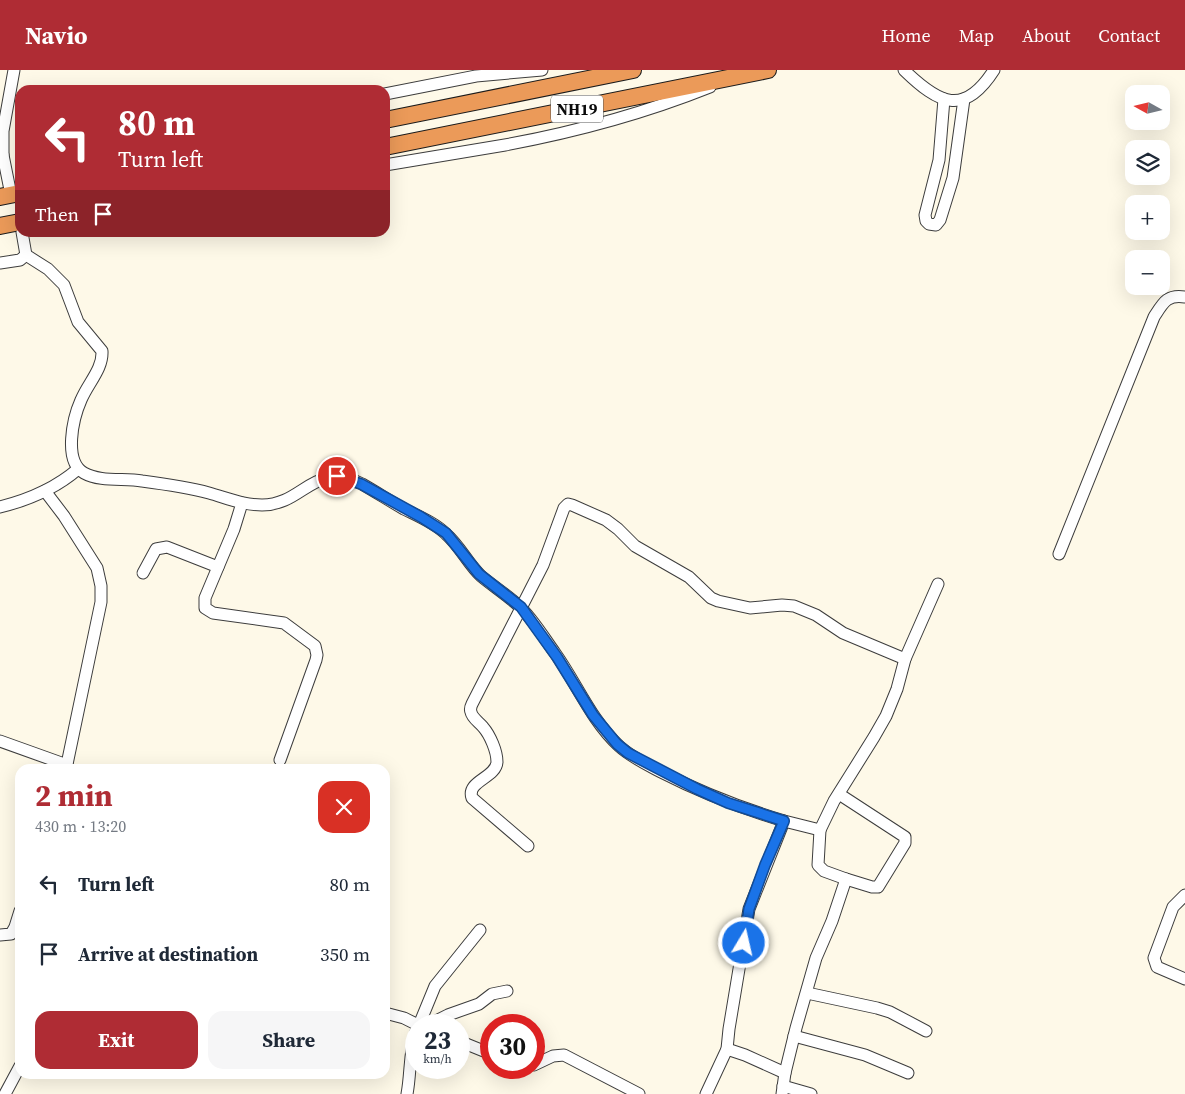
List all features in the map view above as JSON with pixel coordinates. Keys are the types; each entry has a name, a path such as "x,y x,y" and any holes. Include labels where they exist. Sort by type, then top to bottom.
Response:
{"highway":[{"name":"NH19","path":"390,119 633,70"},
{"name":"NH19","path":"390,146 768,70"},
{"path":"0,226 15,224"}],"street":[{"path":"10,195 1,155 2,130 14,70"},
{"path":"390,93 476,76 542,70"},
{"path":"904,70 923,88 944,99 953,100 972,96 980,89 994,70"},
{"path":"390,164 506,144 623,117 740,76"},
{"path":"944,99 940,153 936,176 925,214 926,221 933,225 938,223 945,207 957,155 964,99"},
{"path":"940,153 957,155"},
{"path":"23,237 26,255 48,269 64,285 78,322 102,351 99,368 81,399 76,414 72,442 74,461 78,469 96,477 175,485 242,504 263,505 277,503 330,476 337,476 361,484 446,533 479,574 521,607 557,657 593,715 617,744 628,753 728,803 784,821 820,830"},
{"path":"0,263 20,260 26,255"},
{"path":"1059,554 1154,317 1164,302 1175,295 1185,296"},
{"path":"0,507 45,491 68,478 78,469"},
{"path":"45,491 88,552 97,568 101,586 101,602 67,764"},
{"path":"242,504 234,529 204,602 205,608 209,611 284,623 315,646 317,655 280,760"},
{"path":"528,846 475,801 471,794 474,786 494,771 497,762 491,740 471,713 472,704 544,565 564,508 569,504 606,520 635,546 689,578 711,598 750,608 782,605 794,606 816,615 843,633 905,658"},
{"path":"143,573 156,549 161,547 167,547 218,567"},
{"path":"839,794 906,837 905,843 878,887 872,887 824,871 818,865 820,830 839,794 886,716 897,689 905,658 938,584"},
{"path":"0,740 59,764"},
{"path":"706,1094 727,1049 749,909 784,821"},
{"path":"810,1094 783,1090 785,1074 816,958 832,921 846,879"},
{"path":"1185,895 1173,907 1154,958 1157,967 1185,979"},
{"path":"423,1014 435,986 480,930"},
{"path":"448,1014 480,1004 492,994 507,991"},
{"path":"807,993 890,1012 926,1031"},
{"path":"390,1014 405,1018"},
{"path":"794,1036 866,1055 908,1073"},
{"path":"727,1049 745,1055 785,1074"},
{"path":"545,1060 553,1056 564,1055 639,1094"},
{"path":"5,1094 15,1075"},
{"path":"407,1094 409,1079"}],"route":[{"path":"337,476 361,484 446,533 479,574 521,607 557,657 593,715 617,744 628,753 674,779 728,803 784,821 749,909 744,943"}]}
